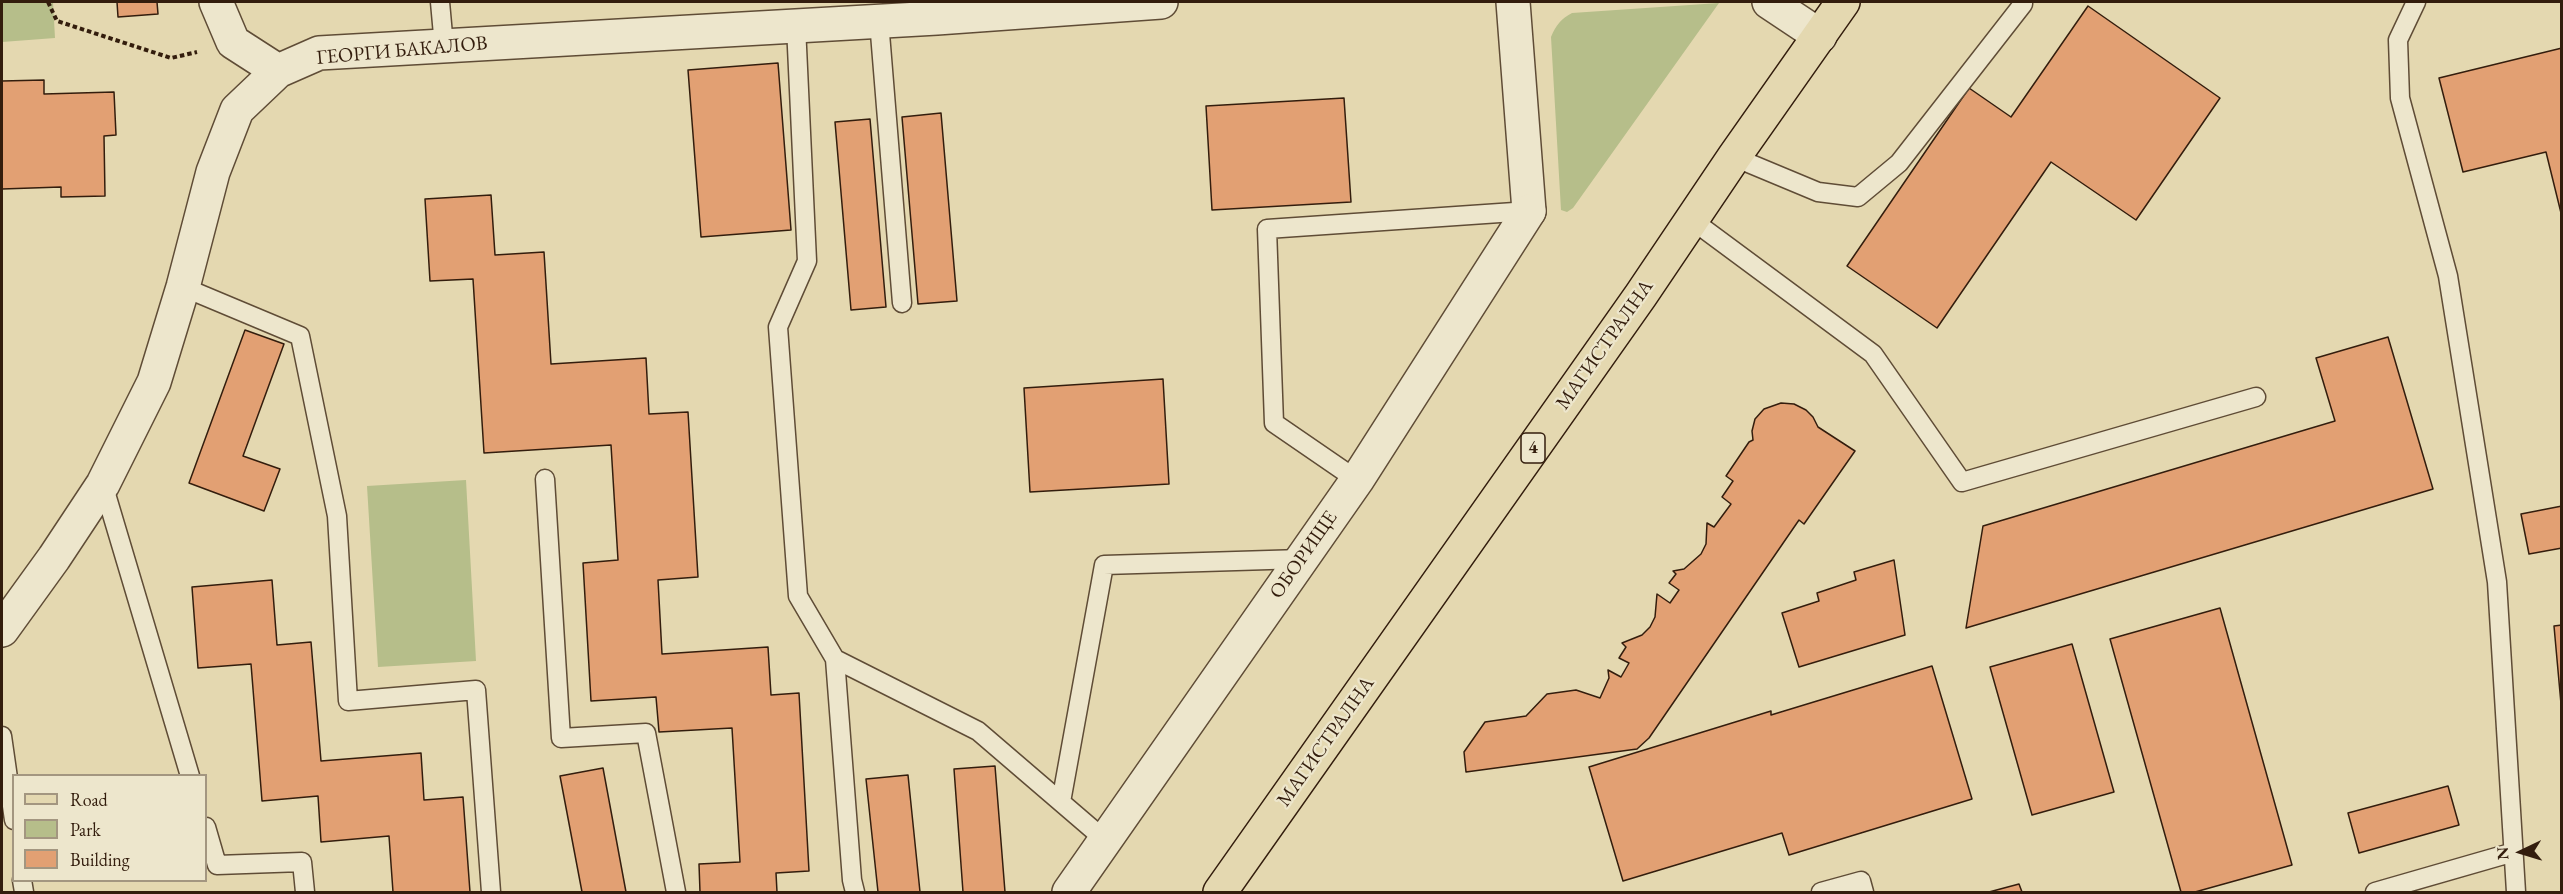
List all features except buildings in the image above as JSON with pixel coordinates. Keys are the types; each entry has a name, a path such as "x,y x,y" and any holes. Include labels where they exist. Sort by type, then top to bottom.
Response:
{"main road":[{"name":"МАГИСТРАЛНА","path":"1220,892 1843,2"}],"street":[{"path":"216,2 233,42 278,71"},
{"name":"ГЕОРГИ БАКАЛОВ","path":"2,630 54,558 103,484 154,382 183,287 213,172 237,110 278,71 319,53 879,21 937,10 1161,2"},
{"path":"1513,2 1529,211"},
{"path":"1769,2 1820,36"},
{"name":"ОБОРИЩЕ","path":"1069,892 1357,480 1529,211"}],"lane":[{"path":"440,2 444,46"},
{"path":"2416,2 2398,40 2400,98 2448,276 2497,582 2516,892"},
{"path":"1734,157 1818,192 1858,197 1899,163 2023,4"},
{"path":"879,21 902,303"},
{"path":"796,26 807,261 777,327 798,596 835,659 852,880 855,892"},
{"path":"1357,480 1274,423 1267,229 1529,211"},
{"path":"1692,220 1873,354 1962,482 2256,397"},
{"path":"183,287 300,336 337,516 348,701 476,690 491,892"},
{"path":"545,479 561,738 646,733 676,892"},
{"path":"103,484 189,774"},
{"path":"1061,802 1104,565 1302,559"},
{"path":"835,659 978,731 1105,840"},
{"path":"2,736 12,806"},
{"path":"207,831 217,866 302,862 305,892"},
{"path":"2375,892 2514,852"},
{"path":"1821,892 1861,881 1864,892"}],"path":[{"path":"48,2 57,21 171,58 233,42"}],"green space":[{"path":"2,2 53,2 55,38 2,42"},
{"path":"1719,3 1573,208 1567,212 1561,210 1551,37 1557,26 1572,13"},
{"path":"466,480 476,661 378,667 367,486"}]}
